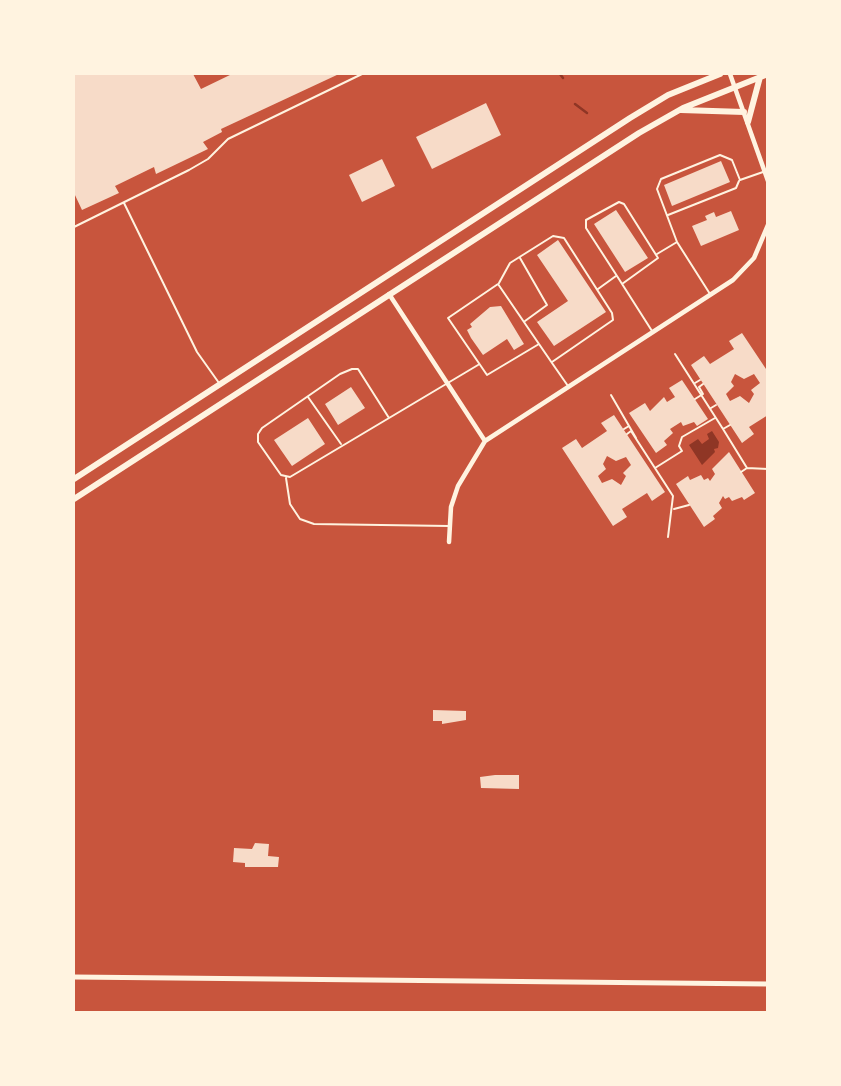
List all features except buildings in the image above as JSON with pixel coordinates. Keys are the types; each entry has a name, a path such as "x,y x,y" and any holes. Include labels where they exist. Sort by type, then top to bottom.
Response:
{"main road":[{"path":"694,83 703,74"},
{"path":"74,479 630,118 694,83 720,74"},
{"path":"74,499 679,110 734,85 768,74"},
{"path":"748,122 760,77"},
{"path":"679,110 744,112"}],"street":[{"path":"730,74 768,181"},
{"path":"449,542 451,507 458,486 485,441 733,280 754,258 768,225"},
{"path":"389,295 485,441"},
{"path":"74,976 768,984"}],"lane":[{"path":"348,74 351,79"},
{"path":"74,227 208,159 228,139 362,74"},
{"path":"710,295 677,242 657,189 661,179 720,155 732,160 740,180"},
{"path":"667,215 736,188 740,180 765,171"},
{"path":"622,284 657,262 656,255 624,204 614,202 585,223 617,276 622,284 653,332"},
{"path":"124,203 197,352 220,384"},
{"path":"539,344 490,374 484,374 448,318 498,284 506,267 553,236 561,236 597,289 613,320 552,363"},
{"path":"656,255 677,242"},
{"path":"520,257 547,305 524,321"},
{"path":"597,289 617,276"},
{"path":"498,284 568,387"},
{"path":"286,477 478,365"},
{"path":"389,418 358,369 340,374 258,435 267,460 286,477 290,504 300,519 314,524 450,526"},
{"path":"307,396 343,445"}],"path":[{"path":"675,354 747,468"},
{"path":"694,384 700,380"},
{"path":"701,395 699,387 703,384"},
{"path":"611,395 673,496 668,537"},
{"path":"695,399 701,395"},
{"path":"710,408 716,405"},
{"path":"653,474 682,452 681,438 715,417"},
{"path":"624,429 630,425"},
{"path":"723,429 730,425"},
{"path":"626,433 631,431 637,438"},
{"path":"637,438 643,433"},
{"path":"639,453 643,450"},
{"path":"741,472 747,468 768,469"},
{"path":"673,509 689,505"}],"shaded area":[{"path":"712,431 719,442 718,448 714,449 715,452 702,465 689,445 698,439 702,444 709,439 707,434"}],"waterway":[{"path":"560,74 563,78"},
{"path":"575,104 587,113"}]}
